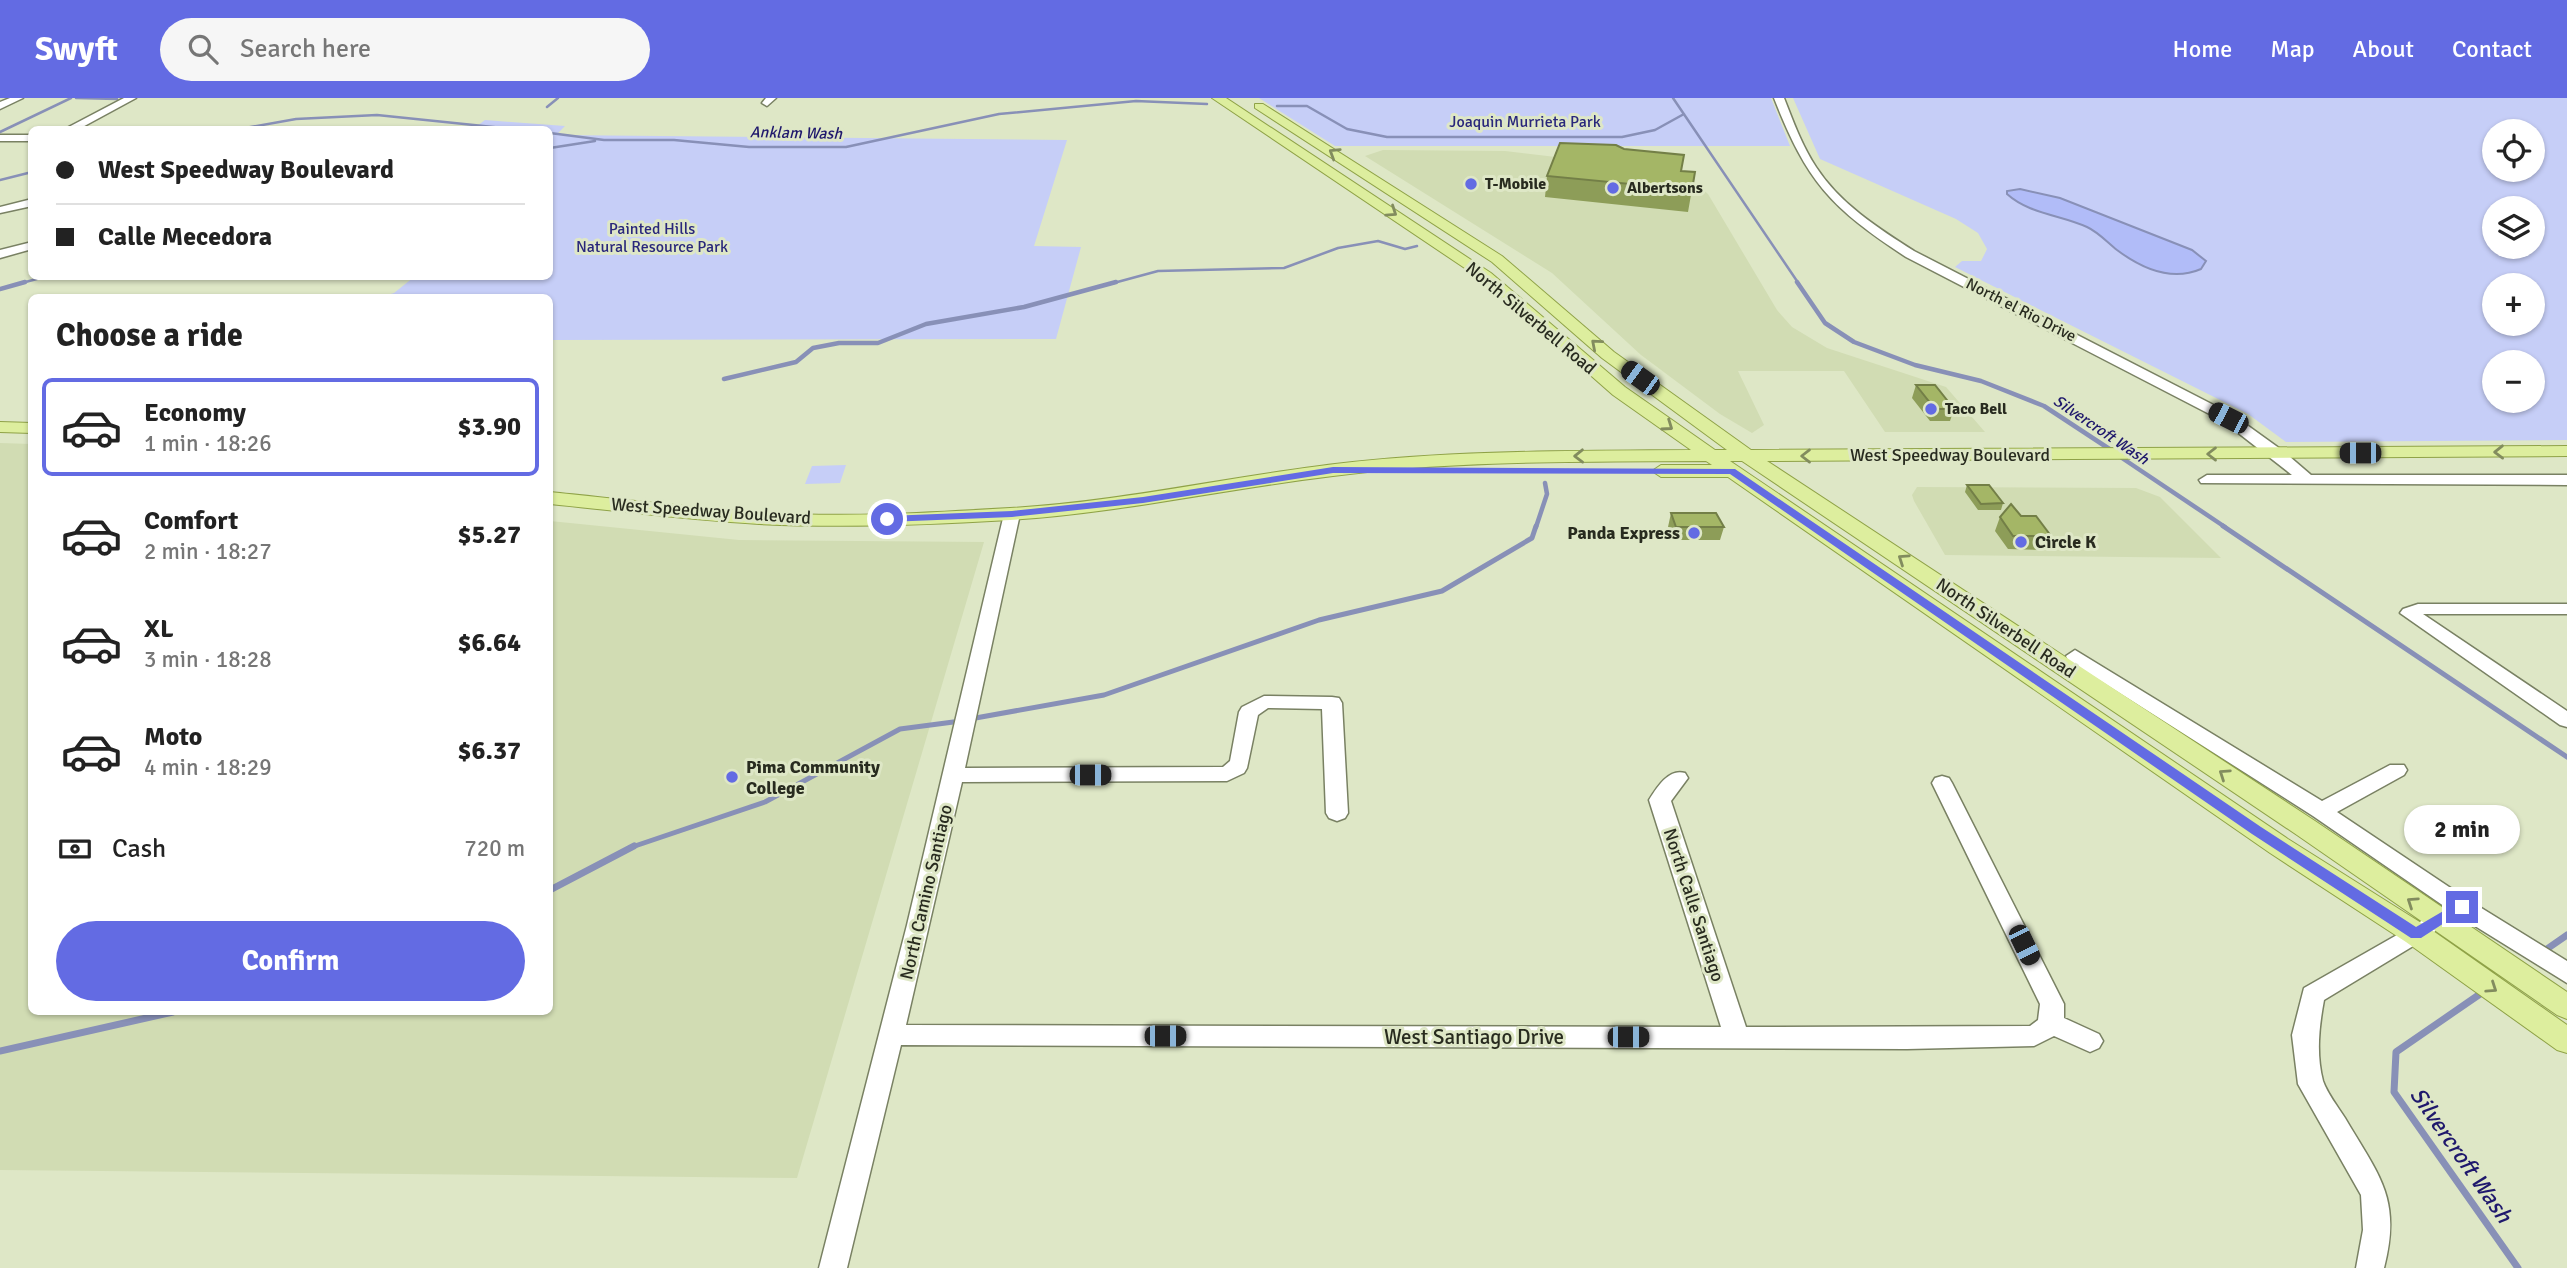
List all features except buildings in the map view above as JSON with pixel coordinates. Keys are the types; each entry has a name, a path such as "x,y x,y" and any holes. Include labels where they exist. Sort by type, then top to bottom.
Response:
{"main road":[{"name":"North Silverbell Road","path":"1218,98 1486,276 1619,391 2256,831 2416,934 2463,968 2551,995"},
{"name":"North Silverbell Road","path":"1245,98 1359,168 1497,259 1608,355 1747,456 2439,920 2501,947 2551,995 2567,1041"},
{"path":"0,427 28,428"},
{"name":"West Speedway Boulevard","path":"553,498 759,517 887,519 1012,514 1143,500 1333,470 1479,458 2567,451"},
{"path":"1997,455 2009,470"},
{"name":"West Speedway Boulevard","path":"1333,470 2166,469 2300,474 2567,467"}],"street":[{"path":"2,104 18,98"},
{"path":"76,126 131,98"},
{"name":"North el Rio Drive","path":"1779,98 1800,151 1826,190 1861,222 1910,254 2228,418 2278,454 2300,474"},
{"path":"0,138 28,138"},
{"path":"0,210 28,203"},
{"path":"0,254 28,246"},
{"name":"West Speedway Boulevard","path":"2207,480 2300,474 2567,480"},
{"name":"North Camino Santiago","path":"833,1268 892,1035 1012,514"},
{"path":"2567,609 2418,609 2409,613 2567,720"},
{"name":"North Silverbell Road","path":"2076,656 2321,811 2462,907 2501,947"},
{"path":"952,775 1227,774 1237,768 1240,761 1248,712 1264,702 1332,702 1337,813"},
{"path":"2321,811 2397,770"},
{"name":"North Calle Santiago","path":"1678,778 1660,800 1737,1037"},
{"path":"1942,783 2047,992 2053,1012 2050,1023 2090,1041"},
{"path":"2371,1268 2379,1208 2374,1192 2311,1084 2305,1035 2313,995 2462,907"},
{"name":"West Santiago Drive","path":"892,1035 2024,1037 2042,1032 2050,1023"}],"shaded area":[{"path":"1383,150 1505,151 1682,172 1708,194 1777,310 1792,327 1827,348 1946,387 1985,432 1885,432 1844,371 1738,371 1764,425 1752,433 1720,414 1641,355 1552,273 1365,156"},
{"path":"2020,189 2060,198 2192,250 2206,261 2201,269 2190,273 2168,273 2146,267 2126,257 2091,229 2025,206 2007,194 2007,191"},
{"name":"Pima Community College","path":"0,443 28,444 28,1015 553,1015 553,521 739,540 984,542 797,1178 0,1170"},
{"path":"1917,487 2136,488 2160,497 2221,558 1945,555 1914,501 1912,495"}],"green space":[{"name":"Joaquin Murrieta Park","path":"1259,98 1771,98 1790,146 1335,146"},
{"path":"1793,98 2567,98 2567,440 2286,442 2248,414 1955,267 1962,261 1981,261 1987,249 1978,233 1956,219 1820,159"},
{"name":"Painted Hills Natural Resource Park","path":"485,120 565,126 556,135 1067,140 1034,246 1081,247 1056,339 553,340 553,294 391,294 410,280 553,280 553,126 477,126"},
{"path":"846,465 840,483 805,484 812,466"}],"waterway":[{"path":"0,132 71,98"},
{"path":"76,98 117,99"},
{"path":"547,107 558,98"},
{"name":"Silvercroft Wash","path":"1673,98 1684,114"},
{"name":"Anklam Wash","path":"553,133 604,140 674,140 749,147 846,147 999,114 1136,101 1207,104"},
{"name":"Anklam Wash","path":"1277,106 1307,106 1347,129 1387,137 1622,137 1655,130 1684,114"},
{"name":"Silvercroft Wash","path":"1684,114 1799,284"},
{"name":"Anklam Wash","path":"257,126 296,119 377,115 484,126"},
{"path":"553,148 595,141"},
{"name":"Anklam Wash","path":"0,180 28,173"},
{"path":"1110,284 1158,271 1284,268 1338,248 1378,241 1405,249 1417,246"},
{"path":"18,284 33,280"},
{"path":"0,289 25,282"},
{"path":"724,379 796,362 813,348 839,343 878,343 926,324 1024,307 1116,282"},
{"name":"Silvercroft Wash","path":"1797,282 1825,323 1854,342 1915,365 1981,381 2044,406 2111,450"},
{"name":"Silvercroft Wash","path":"2119,456 2225,527"},
{"path":"1536,527 1547,494 1545,483"},
{"path":"970,719 1104,695 1319,620 1442,591 1532,538 1536,526"},
{"name":"Silvercroft Wash","path":"2223,526 2567,757"},
{"path":"632,847 765,802 900,729 961,721"},
{"path":"553,888 632,847"},
{"name":"Silvercroft Wash","path":"2544,951 2567,935"},
{"name":"Silvercroft Wash","path":"2483,992 2396,1052 2394,1092 2518,1268"},
{"path":"0,1051 160,1015"}],"place":[{"name":"T-Mobile","path":"1471,184"},
{"name":"Albertsons","path":"1613,188"},
{"name":"Taco Bell","path":"1931,409"},
{"name":"Panda Express","path":"1694,533"},
{"name":"Circle K","path":"2021,542"},
{"name":"Pima Community College","path":"732,777"}],"route":[{"path":"887,519 1012,514 1143,500 1333,470 1732,471 2256,831 2416,934 2462,907"}]}
